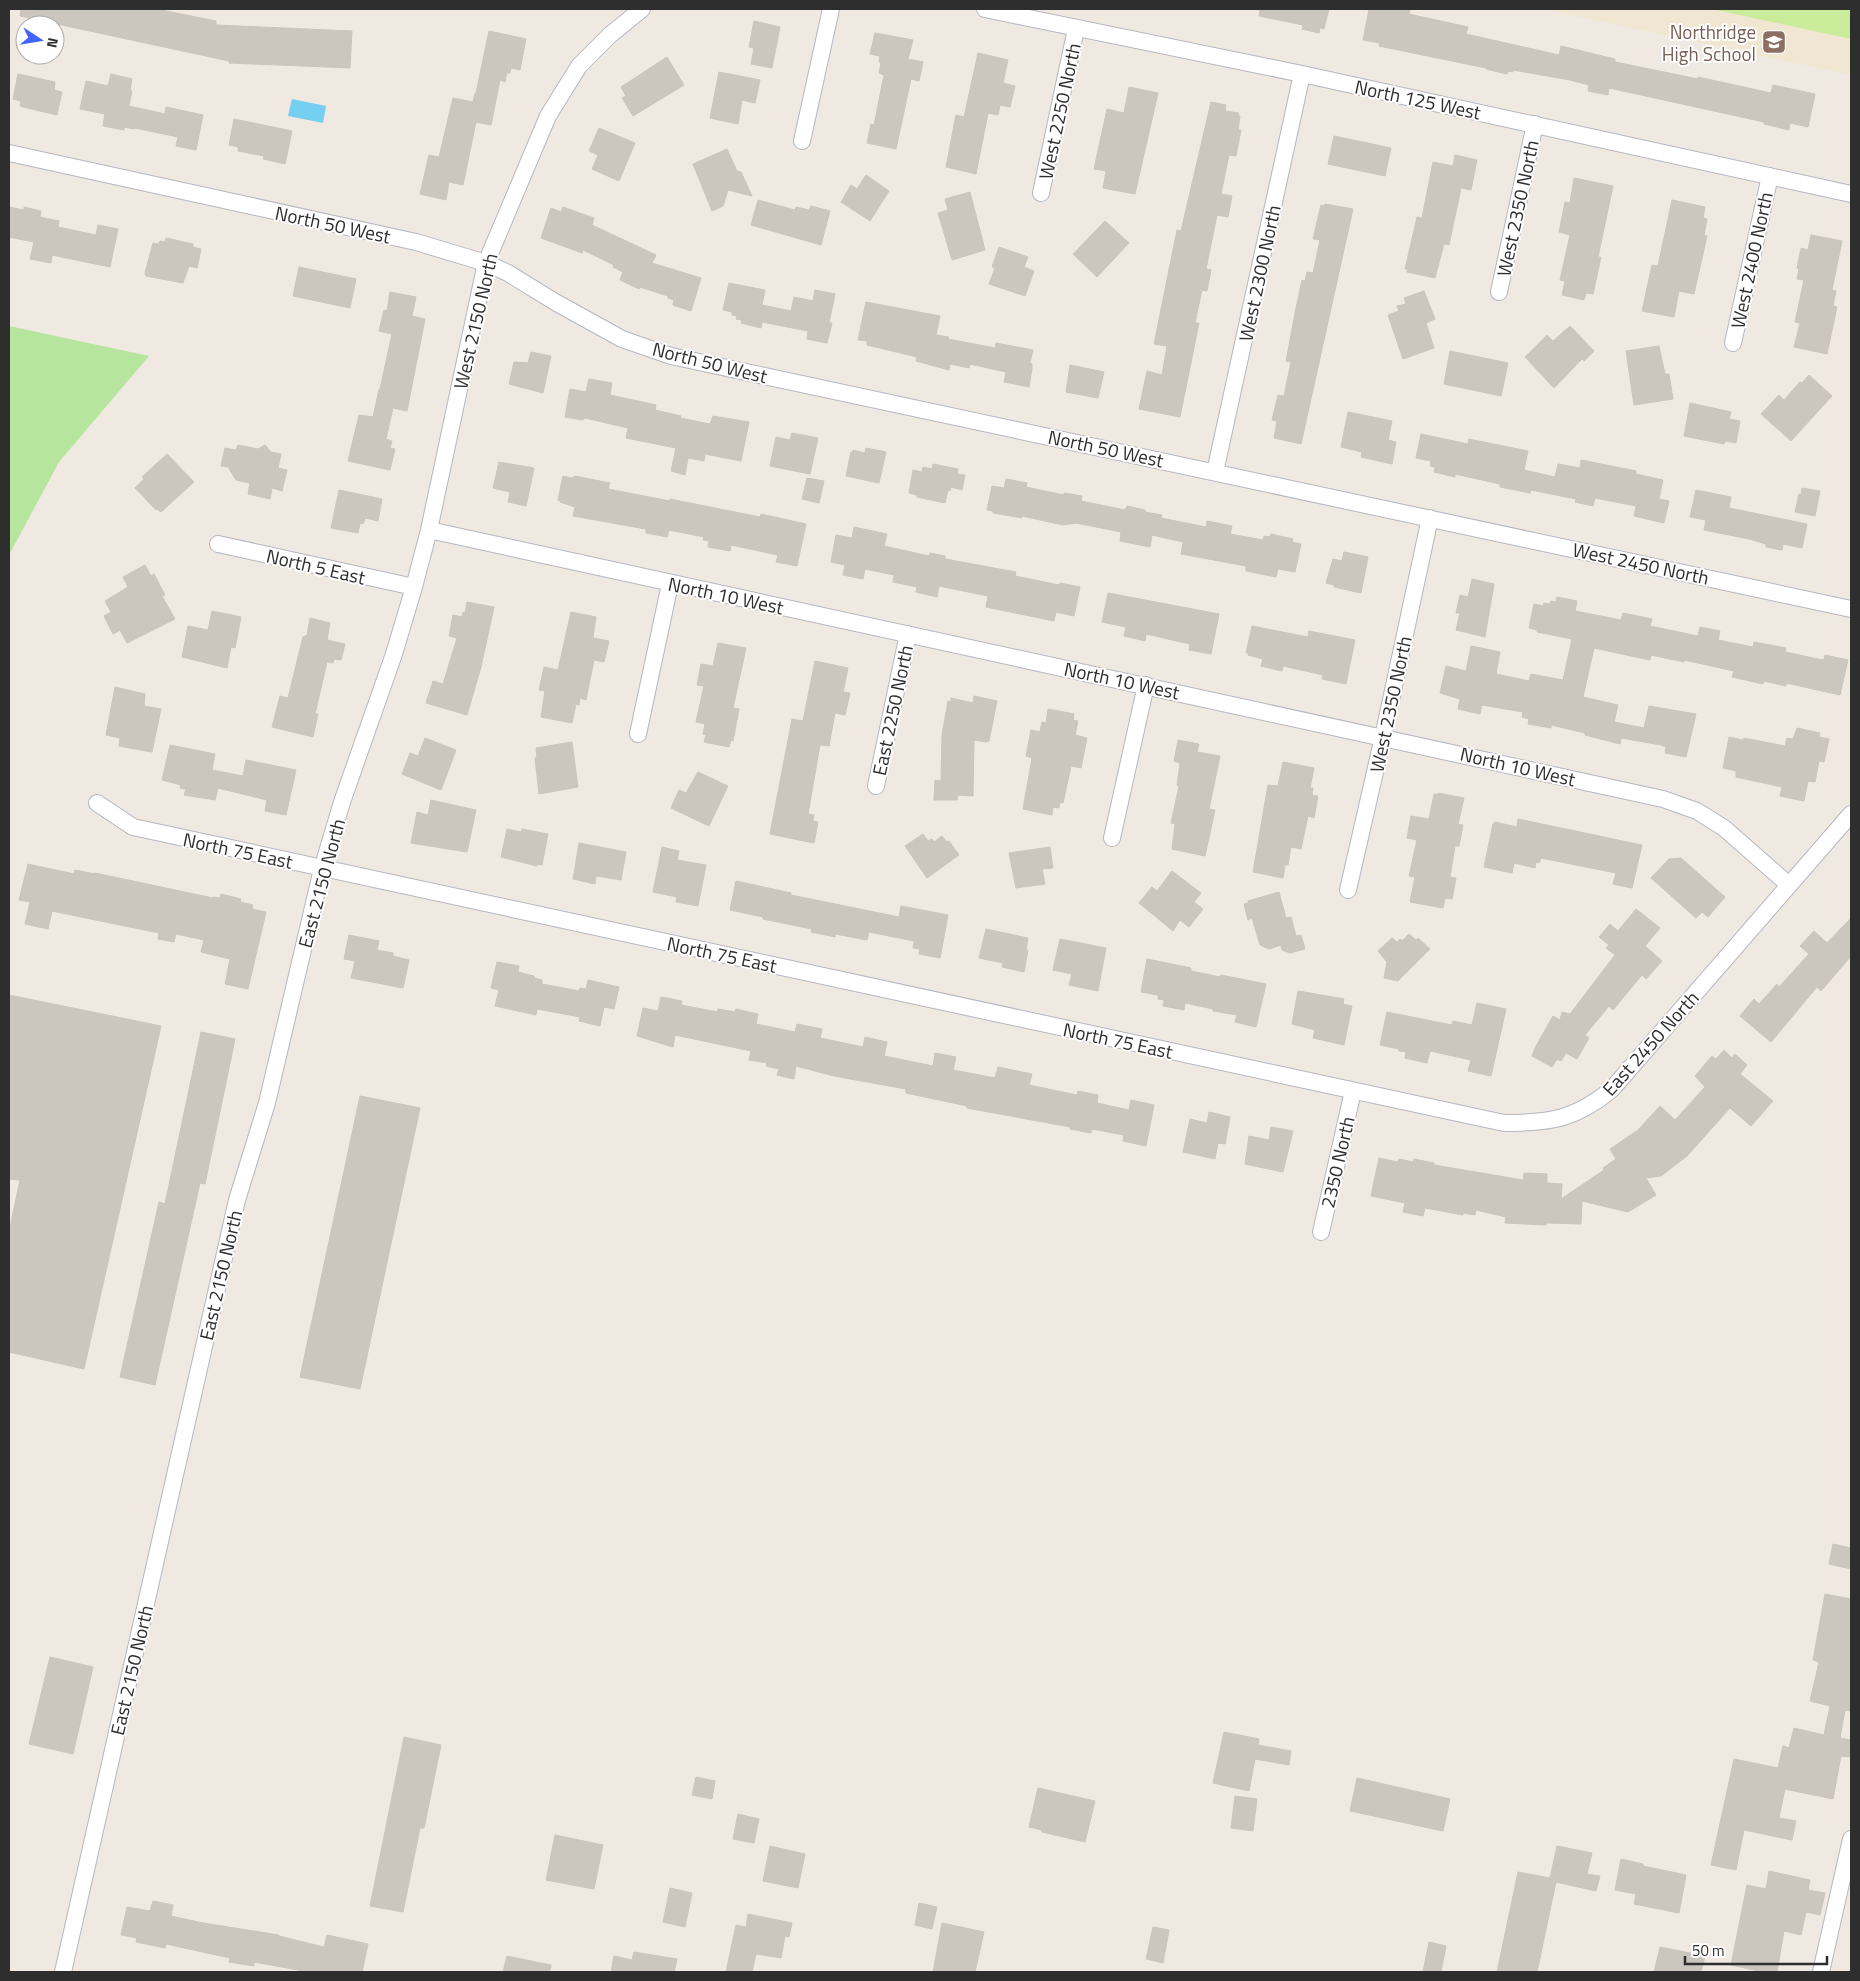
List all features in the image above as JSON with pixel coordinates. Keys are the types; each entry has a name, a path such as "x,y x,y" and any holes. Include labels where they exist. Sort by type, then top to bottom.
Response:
{"street":[{"name":"West 2150 North","path":"414,587 429,530 486,263 553,107 579,66 610,34 642,9"},
{"path":"802,141 832,9"},
{"name":"North 125 West","path":"985,9 1302,74 1851,194"},
{"name":"West 2250 North","path":"1041,193 1076,29"},
{"name":"West 2300 North","path":"1216,472 1302,74"},
{"name":"West 2350 North","path":"1499,292 1535,124"},
{"name":"North 50 West","path":"9,152 416,242 486,263 508,273 555,302 622,339 671,356 1430,518"},
{"name":"West 2400 North","path":"1733,343 1770,176"},
{"name":"West 2350 North","path":"1348,890 1430,518"},
{"name":"West 2450 North","path":"1430,518 1851,609"},
{"name":"North 10 West","path":"429,530 1663,799 1697,811 1724,828 1789,885"},
{"name":"North 5 East","path":"218,544 414,587"},
{"path":"638,734 670,584"},
{"name":"East 2150 North","path":"63,1972 237,1200 267,1103 322,869 342,802 394,654 414,587"},
{"name":"East 2250 North","path":"876,786 908,634"},
{"path":"1112,838 1146,685"},
{"name":"North 75 East","path":"97,804 132,827 1353,1091"},
{"path":"1789,885 1851,814"},
{"name":"East 2450 North","path":"1353,1091 1504,1123 1532,1123 1559,1119 1592,1105 1612,1089 1789,885"},
{"name":"2350 North","path":"1321,1232 1353,1091"},
{"path":"1821,1972 1851,1839"}],"shaded area":[{"name":"Northridge High School","path":"1543,9 1851,9 1851,75"}],"green space":[{"path":"1712,9 1851,9 1851,39"},
{"path":"9,326 149,356 59,462 9,555"}],"water":[{"path":"292,99 326,106 323,123 288,116"}],"building":[{"path":"21,9 156,9 216,21 216,25 352,31 350,68 229,63 229,61 65,26 65,15 20,15"},
{"path":"1260,9 1329,9 1324,29 1320,28 1319,33 1302,29 1303,25 1259,16"},
{"path":"1369,9 1410,9 1409,14 1468,27 1466,34 1559,55 1561,46 1615,59 1615,62 1771,93 1773,85 1815,94 1808,127 1790,123 1789,130 1764,124 1764,122 1609,88 1608,95 1588,91 1589,85 1570,80 1513,70 1513,72 1508,71 1507,74 1379,46 1380,43 1363,40"},
{"path":"754,21 780,27 772,68 751,64 754,48 749,47"},
{"path":"489,31 526,39 520,70 511,68 510,73 507,73 505,82 500,80 491,125 476,122 463,185 449,182 446,200 420,194 429,155 439,157 453,98 473,102"},
{"path":"875,33 913,40 908,59 923,62 919,81 911,79 896,149 867,143 871,124 874,125 884,75 879,73 880,56 870,54"},
{"path":"978,53 1008,60 1003,83 1015,86 1010,107 1000,105 998,115 988,113 976,174 946,167 956,115 964,117"},
{"path":"667,57 684,85 633,116 622,98 626,96 621,87"},
{"path":"719,72 760,80 755,103 742,100 738,124 710,118"},
{"path":"18,74 55,82 54,90 62,92 57,115 20,106 21,101 13,99"},
{"path":"111,74 132,79 129,106 165,114 166,107 203,115 196,150 176,146 178,137 135,128 124,127 124,130 103,126 105,114 80,109 86,81 108,86"},
{"path":"1129,87 1158,93 1135,194 1103,188 1106,171 1094,169 1107,109 1124,113"},
{"path":"1211,102 1226,105 1225,111 1239,113 1238,130 1241,130 1236,156 1229,155 1221,194 1232,196 1228,217 1217,215 1206,269 1211,270 1207,291 1202,290 1195,323 1199,323 1180,417 1139,409 1147,371 1162,375 1167,346 1154,344 1177,230 1181,231"},
{"path":"234,119 292,131 285,164 263,159 264,156 238,151 238,147 229,145"},
{"path":"599,128 635,143 619,181 592,169 598,155 589,151"},
{"path":"1334,136 1391,148 1385,176 1328,164"},
{"path":"727,149 737,171 741,172 752,196 728,190 723,206 712,211 693,164"},
{"path":"1455,155 1477,160 1471,190 1461,188 1449,245 1444,244 1435,278 1407,272 1408,269 1405,269 1417,217 1422,218 1433,162 1453,166"},
{"path":"866,175 889,191 870,221 841,202 851,185 857,189"},
{"path":"1574,178 1613,186 1598,257 1601,257 1593,294 1586,293 1584,300 1562,295 1565,281 1560,280 1570,235 1559,232 1565,202 1570,203"},
{"path":"970,192 985,250 952,260 938,213 948,210 945,199"},
{"path":"758,200 795,210 796,207 809,210 811,206 830,211 821,245 751,225"},
{"path":"1672,200 1705,207 1703,218 1707,219 1704,235 1707,236 1694,294 1679,291 1674,317 1642,311 1652,265 1658,266"},
{"path":"1325,204 1353,209 1301,444 1274,438 1277,421 1272,420 1278,395 1284,396 1291,362 1286,361 1302,280 1305,281 1307,272 1313,273 1320,240 1313,239 1321,205 1324,206"},
{"path":"9,207 24,210 24,207 41,211 40,217 59,221 58,227 96,235 98,225 118,229 110,267 52,255 51,263 30,259 34,242 9,237"},
{"path":"563,207 594,218 592,225 656,255 652,263 701,278 691,311 673,305 674,300 668,298 668,296 640,287 639,289 620,280 623,272 613,267 614,265 583,250 582,253 541,238 551,208 561,212"},
{"path":"1105,221 1129,243 1097,277 1073,254"},
{"path":"1811,235 1842,241 1832,290 1836,291 1833,306 1837,307 1827,354 1794,347 1800,323 1795,322 1804,280 1797,279 1799,269 1797,268 1801,248 1808,250"},
{"path":"166,238 193,244 193,247 201,249 197,268 189,266 183,283 146,276 145,273 153,243 165,242"},
{"path":"999,247 1028,257 1024,267 1034,271 1025,296 989,284 995,268 992,267"},
{"path":"299,267 356,279 350,308 293,296"},
{"path":"729,283 765,290 762,305 791,311 794,297 813,301 815,290 835,294 829,323 832,323 827,343 807,339 808,331 762,322 761,328 741,323 742,320 736,319 737,316 732,315 732,312 723,310"},
{"path":"1424,291 1435,319 1426,323 1434,348 1403,359 1388,315 1399,311 1397,306 1406,304 1404,298"},
{"path":"390,292 416,297 412,316 425,319 407,411 393,408 386,439 392,441 390,448 395,449 390,470 348,461 359,415 373,417 380,389 392,334 379,331 384,310 387,311"},
{"path":"866,302 940,316 936,335 949,337 948,339 995,348 996,343 1033,350 1030,363 1032,364 1032,369 1029,387 1004,382 1006,372 970,364 969,368 950,364 949,370 916,361 917,357 867,345 867,341 858,340"},
{"path":"1570,326 1594,351 1584,361 1582,359 1554,388 1525,357 1547,335 1553,341"},
{"path":"1659,346 1665,374 1669,374 1673,399 1634,405 1626,351"},
{"path":"1450,351 1508,363 1501,396 1444,384"},
{"path":"531,352 551,356 543,393 509,384 514,362 528,363"},
{"path":"1070,365 1104,372 1098,398 1066,392"},
{"path":"1809,375 1832,396 1791,441 1761,414 1779,395 1784,400"},
{"path":"589,379 612,383 610,395 656,405 655,410 681,416 680,418 710,424 713,416 749,422 741,461 705,454 704,461 688,458 685,475 671,471 676,448 626,438 628,428 585,418 582,420 565,417 570,389 586,392"},
{"path":"1690,403 1731,412 1729,419 1740,421 1736,443 1725,441 1724,444 1684,436"},
{"path":"1348,412 1392,421 1388,440 1396,442 1392,464 1361,457 1362,452 1341,447"},
{"path":"792,433 818,438 810,474 770,466 776,437 790,440"},
{"path":"1421,434 1468,444 1469,439 1528,451 1524,470 1555,477 1558,464 1580,468 1581,460 1636,471 1636,474 1663,480 1659,499 1669,501 1664,523 1634,516 1636,506 1595,498 1593,506 1575,502 1576,499 1531,490 1530,493 1500,487 1500,484 1455,474 1455,477 1434,472 1435,467 1430,466 1431,461 1416,458"},
{"path":"238,445 258,449 265,445 271,452 281,454 278,468 287,470 282,491 272,488 270,499 248,494 250,483 236,480 228,467 221,466 225,448 236,450"},
{"path":"866,448 886,452 879,483 846,476 851,452 853,453 853,450 865,453"},
{"path":"167,454 194,482 161,512 156,510 135,488 144,479 142,477"},
{"path":"499,462 534,468 526,506 508,502 510,492 493,488"},
{"path":"933,464 958,469 957,474 965,475 962,490 951,487 950,491 948,490 945,503 917,497 917,495 909,493 913,470 922,472 923,467 932,469"},
{"path":"563,476 572,478 575,476 610,483 608,489 760,517 761,514 806,524 797,566 776,562 778,555 731,545 730,551 708,547 709,541 703,540 704,537 669,530 667,537 646,533 646,529 573,516 575,507 558,500"},
{"path":"807,478 824,481 819,503 802,499"},
{"path":"1006,479 1027,483 1026,487 1064,495 1064,493 1082,496 1081,501 1125,510 1127,506 1145,510 1145,512 1162,515 1161,518 1206,527 1207,521 1232,526 1230,534 1263,540 1264,536 1270,537 1271,534 1293,539 1292,542 1301,544 1295,572 1278,569 1276,577 1246,571 1246,566 1181,554 1183,542 1152,535 1150,547 1120,541 1121,532 1076,523 1063,525 1022,516 1022,518 993,513 993,511 987,510 992,486 1004,488"},
{"path":"1802,488 1820,491 1815,516 1795,512"},
{"path":"339,490 382,499 378,521 365,518 363,524 360,523 358,533 331,528"},
{"path":"1696,490 1731,497 1729,508 1807,524 1802,548 1783,544 1782,550 1766,547 1766,544 1749,539 1704,530 1706,520 1690,517"},
{"path":"854,527 887,534 884,546 929,556 930,553 945,556 945,559 1016,572 1015,576 1059,585 1060,583 1080,587 1074,616 1056,612 1054,621 986,607 988,596 939,586 937,597 916,592 917,587 893,582 894,575 865,569 863,579 843,575 845,565 831,562 836,535 852,538"},
{"path":"1344,552 1368,557 1361,593 1334,587 1334,585 1326,583 1333,559 1342,561"},
{"path":"145,565 151,576 154,574 165,595 162,596 175,619 127,643 120,630 113,634 104,616 111,612 105,601 128,587 123,577"},
{"path":"1472,579 1494,584 1485,637 1456,630 1460,613 1456,613 1460,595 1468,597"},
{"path":"1108,593 1219,614 1211,654 1189,650 1190,644 1146,634 1145,641 1124,636 1126,627 1102,622"},
{"path":"1557,597 1577,601 1575,611 1621,620 1623,613 1652,619 1650,626 1698,636 1700,627 1720,631 1718,640 1753,647 1754,642 1786,648 1785,652 1824,660 1825,655 1848,660 1840,695 1786,683 1786,686 1764,681 1763,684 1732,677 1734,671 1684,660 1684,662 1651,655 1650,660 1594,648 1583,697 1618,705 1614,722 1644,728 1649,706 1696,714 1686,757 1665,753 1666,747 1661,745 1621,738 1620,744 1551,725 1551,728 1528,724 1529,719 1522,717 1523,712 1482,705 1480,714 1458,709 1460,699 1440,693 1446,666 1466,671 1471,646 1500,652 1496,674 1529,681 1531,674 1563,680 1572,639 1537,632 1537,630 1529,628 1534,604 1543,606 1544,603 1550,604 1551,601 1556,602"},
{"path":"467,602 494,607 481,667 467,715 426,703 433,681 443,684 457,638 449,636 453,615 462,617 463,612 465,613"},
{"path":"212,611 241,617 235,648 231,647 227,668 182,657 188,626 208,630"},
{"path":"571,612 596,617 593,638 609,641 604,662 594,660 586,700 580,698 579,705 576,704 572,723 541,717 545,691 539,690 544,667 558,670"},
{"path":"310,618 330,623 327,640 345,644 341,660 334,659 333,663 327,662 315,714 318,714 313,737 272,727 280,696 288,698 303,637 307,635"},
{"path":"1252,626 1308,637 1309,631 1355,640 1346,684 1322,679 1323,675 1283,666 1282,671 1261,666 1263,659 1246,653"},
{"path":"718,643 746,648 733,708 739,709 733,741 731,740 729,747 704,742 706,735 703,734 705,724 696,722 704,686 697,685 701,664 713,666"},
{"path":"815,661 848,668 843,692 850,693 845,715 835,713 829,746 820,745 808,814 814,815 813,821 818,822 814,843 770,834 792,719 803,721"},
{"path":"115,687 145,694 144,706 161,709 152,752 119,746 120,738 106,735"},
{"path":"974,696 997,701 989,741 974,740 973,796 958,795 957,800 934,800 935,780 941,781 942,735 948,701 951,702 951,698 973,703"},
{"path":"1048,709 1074,714 1073,720 1078,721 1075,735 1087,738 1081,768 1071,766 1063,803 1060,802 1059,808 1053,807 1052,815 1023,809 1032,758 1026,756 1031,730 1040,732 1042,722 1046,723"},
{"path":"1797,728 1820,733 1819,737 1829,739 1824,762 1819,761 1815,782 1808,781 1804,801 1780,796 1782,787 1736,777 1736,771 1723,768 1729,737 1785,746 1787,738 1793,739"},
{"path":"425,738 456,750 441,790 402,774 410,753 418,756"},
{"path":"1178,740 1199,744 1197,752 1220,756 1209,809 1215,810 1205,856 1172,849 1175,824 1171,823 1179,786 1177,785 1180,763 1174,761"},
{"path":"572,742 578,787 539,794 535,758 537,758 536,748"},
{"path":"170,745 215,754 212,770 243,776 246,760 296,770 286,815 265,811 267,800 218,788 215,800 184,795 186,789 180,788 181,785 162,780"},
{"path":"1283,762 1314,768 1310,788 1313,788 1312,795 1318,796 1314,818 1308,816 1301,849 1291,847 1288,865 1285,865 1283,878 1253,872 1268,785 1278,786"},
{"path":"698,772 728,786 709,826 671,808 679,790 686,793"},
{"path":"1438,793 1464,798 1458,824 1463,825 1459,846 1455,846 1450,877 1456,878 1452,899 1445,898 1443,908 1410,902 1415,877 1409,876 1417,840 1407,838 1411,816 1429,819 1434,794 1438,795"},
{"path":"431,800 476,810 467,852 411,843 417,812 428,815"},
{"path":"1518,819 1642,845 1632,888 1613,884 1616,873 1541,858 1539,863 1536,862 1535,868 1514,863 1512,873 1484,867 1493,824 1495,822 1517,827"},
{"path":"507,829 521,832 522,829 548,834 542,865 537,864 537,866 501,857"},
{"path":"923,834 928,841 932,839 934,842 942,836 947,842 949,841 959,855 927,878 905,846"},
{"path":"579,843 626,852 621,880 596,876 595,884 573,879"},
{"path":"662,847 679,851 677,860 706,865 698,906 676,902 677,897 653,892"},
{"path":"1050,847 1053,868 1042,869 1045,884 1016,888 1009,853"},
{"path":"1681,858 1725,897 1708,917 1702,912 1696,918 1651,878 1669,859"},
{"path":"28,864 74,874 75,870 95,873 213,898 220,898 221,894 241,899 240,902 253,905 252,909 266,912 248,989 225,984 230,959 201,952 204,940 176,934 174,942 158,939 159,933 52,911 48,929 25,924 30,902 19,900"},
{"path":"1172,871 1201,893 1194,902 1203,909 1189,927 1180,920 1173,931 1139,903 1152,887 1157,891"},
{"path":"736,881 791,893 791,895 899,917 901,906 948,915 940,958 919,954 920,949 913,948 914,941 869,932 867,940 835,934 835,937 811,932 812,929 730,910"},
{"path":"1279,892 1286,918 1291,917 1296,936 1301,935 1305,949 1290,953 1282,950 1281,945 1269,949 1260,945 1252,918 1248,920 1244,904 1248,903 1248,901"},
{"path":"1636,909 1660,928 1645,946 1662,961 1646,979 1642,975 1613,1010 1609,1006 1585,1035 1589,1038 1577,1059 1566,1053 1561,1061 1557,1059 1552,1067 1532,1056 1553,1016 1560,1020 1562,1012 1570,1014 1615,955 1606,948 1609,945 1599,937 1610,924 1618,931"},
{"path":"1851,918 1851,956 1821,991 1817,987 1771,1042 1740,1016 1754,999 1759,1004 1777,984 1779,987 1809,954 1800,946 1814,931 1827,943"},
{"path":"986,929 1028,938 1024,972 1002,967 1003,963 979,958"},
{"path":"1409,934 1416,940 1418,938 1430,949 1398,981 1384,978 1387,962 1378,951 1392,938 1397,942 1400,939 1402,941"},
{"path":"349,935 379,941 377,950 393,953 393,956 409,960 403,988 351,978 355,961 344,959"},
{"path":"1060,939 1106,948 1098,991 1069,985 1072,974 1053,970"},
{"path":"1147,959 1191,968 1191,971 1266,984 1256,1027 1235,1022 1237,1015 1213,1011 1213,1009 1185,1003 1184,1010 1163,1006 1164,1000 1158,999 1158,995 1141,992"},
{"path":"497,962 519,966 518,972 542,980 542,984 579,991 580,988 586,989 588,980 619,987 614,1009 604,1007 600,1026 579,1021 580,1017 537,1009 536,1015 495,1006 499,990 491,988"},
{"path":"1298,991 1344,999 1343,1004 1352,1006 1344,1045 1313,1038 1315,1030 1292,1024"},
{"path":"9,995 161,1026 84,1369 9,1352 9,1232 20,1180 9,1179"},
{"path":"661,997 682,1001 681,1005 717,1012 718,1009 735,1012 736,1009 758,1014 756,1024 795,1032 797,1024 822,1029 820,1038 863,1047 865,1037 887,1042 884,1056 933,1066 935,1053 956,1057 953,1070 995,1078 998,1067 1032,1074 1029,1085 1077,1095 1078,1091 1098,1095 1097,1103 1129,1110 1131,1100 1154,1105 1146,1146 1123,1141 1124,1135 1092,1129 1091,1133 1070,1129 1070,1127 967,1108 967,1106 906,1093 906,1089 834,1076 796,1066 794,1079 777,1075 779,1069 766,1066 767,1063 749,1060 751,1051 675,1035 673,1047 637,1036 643,1008 658,1011"},
{"path":"1477,1003 1506,1009 1491,1076 1468,1071 1471,1060 1430,1051 1427,1063 1405,1058 1406,1052 1380,1045 1387,1012 1452,1025 1453,1021 1472,1025"},
{"path":"201,1032 235,1039 205,1184 200,1183 155,1385 120,1377 159,1202 165,1204"},
{"path":"1724,1050 1732,1058 1735,1054 1747,1065 1740,1074 1773,1101 1751,1126 1730,1108 1687,1156 1661,1176 1646,1178 1656,1195 1628,1212 1582,1201 1581,1224 1505,1223 1506,1217 1476,1210 1475,1215 1463,1213 1463,1215 1425,1208 1423,1216 1403,1212 1405,1203 1371,1196 1379,1158 1398,1162 1399,1159 1413,1162 1414,1159 1434,1163 1434,1165 1523,1180 1524,1173 1547,1174 1547,1183 1562,1184 1561,1199 1604,1170 1603,1168 1616,1159 1610,1149 1638,1130 1660,1106 1675,1120 1705,1087 1695,1076 1712,1056 1716,1059"},
{"path":"360,1096 420,1108 360,1389 300,1377"},
{"path":"1209,1112 1230,1117 1225,1144 1218,1143 1215,1159 1183,1152 1190,1119 1207,1123"},
{"path":"1271,1127 1293,1131 1283,1172 1245,1164 1249,1136 1269,1140"},
{"path":"1833,1544 1851,1548 1851,1569 1829,1564"},
{"path":"1825,1594 1851,1599 1851,1711 1845,1710 1840,1738 1851,1740 1851,1746 1849,1757 1841,1756 1833,1799 1785,1789 1779,1818 1796,1821 1792,1840 1744,1830 1736,1870 1711,1865 1734,1759 1778,1768 1783,1746 1789,1748 1794,1728 1824,1735 1830,1706 1810,1701 1819,1662 1813,1660"},
{"path":"50,1657 93,1667 73,1754 29,1744"},
{"path":"1224,1732 1259,1739 1258,1745 1291,1751 1289,1765 1255,1759 1249,1791 1213,1783"},
{"path":"404,1737 441,1745 424,1828 420,1828 403,1912 370,1906"},
{"path":"696,1777 715,1781 712,1799 692,1795"},
{"path":"1357,1778 1450,1799 1443,1831 1350,1811"},
{"path":"1038,1788 1095,1801 1085,1842 1029,1827"},
{"path":"1235,1796 1257,1799 1253,1831 1231,1828"},
{"path":"738,1814 759,1819 754,1843 733,1839"},
{"path":"555,1835 603,1845 594,1889 546,1880"},
{"path":"770,1846 805,1854 798,1888 763,1881"},
{"path":"1557,1846 1592,1853 1587,1874 1600,1876 1596,1891 1556,1882 1537,1972 1497,1972 1518,1872 1550,1878"},
{"path":"1621,1859 1643,1864 1643,1866 1686,1875 1679,1913 1634,1904 1636,1894 1615,1890"},
{"path":"1769,1871 1810,1880 1808,1890 1825,1893 1820,1915 1806,1912 1801,1935 1784,1931 1777,1972 1763,1972 1731,1965 1747,1885 1766,1889"},
{"path":"670,1888 692,1893 685,1927 663,1922"},
{"path":"153,1901 173,1905 171,1916 203,1923 279,1935 324,1947 327,1935 368,1944 362,1972 309,1972 254,1962 254,1966 229,1962 230,1958 166,1944 165,1948 136,1942 137,1938 121,1935 127,1907 150,1911"},
{"path":"919,1903 937,1907 932,1929 915,1925"},
{"path":"748,1914 792,1923 789,1937 785,1936 781,1958 756,1954 752,1972 726,1972 736,1925 746,1927"},
{"path":"942,1923 984,1932 975,1972 933,1972"},
{"path":"1153,1927 1169,1930 1163,1963 1146,1959"},
{"path":"1429,1942 1446,1946 1441,1972 1423,1972"},
{"path":"1660,1947 1705,1956 1701,1972 1654,1972"},
{"path":"634,1952 677,1959 674,1972 611,1972 614,1956 632,1960"},
{"path":"507,1956 551,1965 550,1972 503,1972"}],"place":[{"name":"Northridge High School","path":"1774,42"}]}
